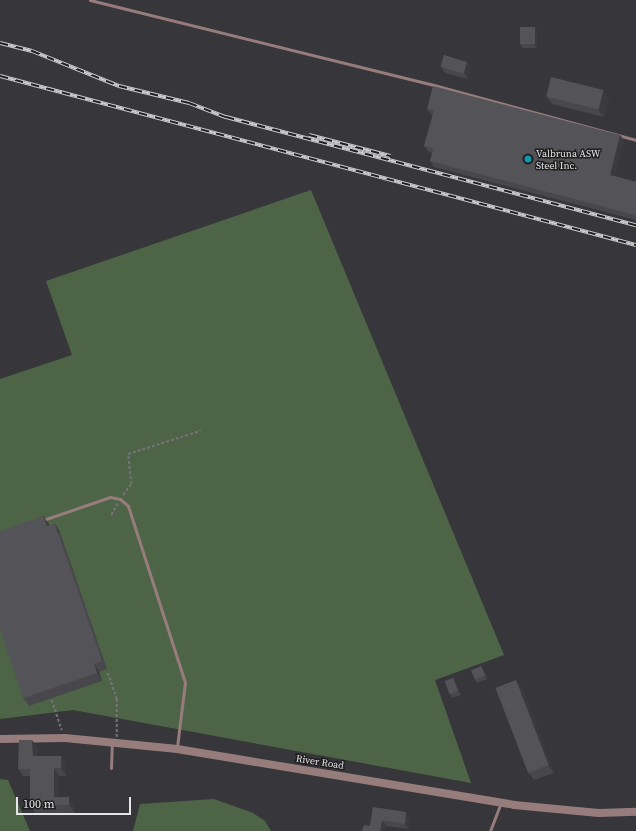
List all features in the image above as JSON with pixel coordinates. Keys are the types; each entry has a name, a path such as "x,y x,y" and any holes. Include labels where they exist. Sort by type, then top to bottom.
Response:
{"street":[{"name":"River Road","path":"0,739 65,738 177,749 501,802 599,813 636,812"}],"lane":[{"path":"90,0 430,84 636,140"},
{"path":"35,523 110,497 120,499 128,506 185,682 177,749"},
{"path":"111,768 115,742"},
{"path":"490,831 501,802"}],"path":[{"path":"111,515 131,484 128,454 200,431"},
{"path":"108,673 117,699 115,742"},
{"path":"52,700 65,738"}],"green space":[{"path":"311,190 504,655 435,680 471,783 73,710 0,719 0,379 72,355 46,281"},
{"path":"0,779 8,780 30,831 0,831"},
{"path":"214,799 253,813 265,821 271,831 133,831 140,804"}],"building":[{"path":"520,27 535,27 535,44 520,44"},
{"path":"444,55 467,62 463,73 440,66"},
{"path":"551,77 603,90 599,109 546,96"},
{"name":"Valbruna ASW Steel Inc.","path":"433,86 620,135 610,175 636,182 635,215 430,161 434,148 424,146 434,110 427,109"},
{"path":"43,516 47,526 55,524 102,661 94,664 97,673 23,698 0,629 0,531"},
{"path":"481,666 485,675 475,680 471,670"},
{"path":"453,678 458,691 450,694 445,681"},
{"path":"516,680 549,765 528,773 495,688"},
{"path":"19,740 32,740 33,756 61,756 61,768 54,768 54,797 69,797 69,805 30,805 30,769 18,769"},
{"path":"373,807 406,812 405,824 382,820 380,831 362,831 364,825 370,826"}],"railway":[{"path":"0,43 32,51 119,86 189,103 226,117 636,225"},
{"path":"0,76 636,245"},
{"path":"309,135 390,156"}],"place":[{"name":"Valbruna ASW Steel Inc.","path":"528,159"}]}
